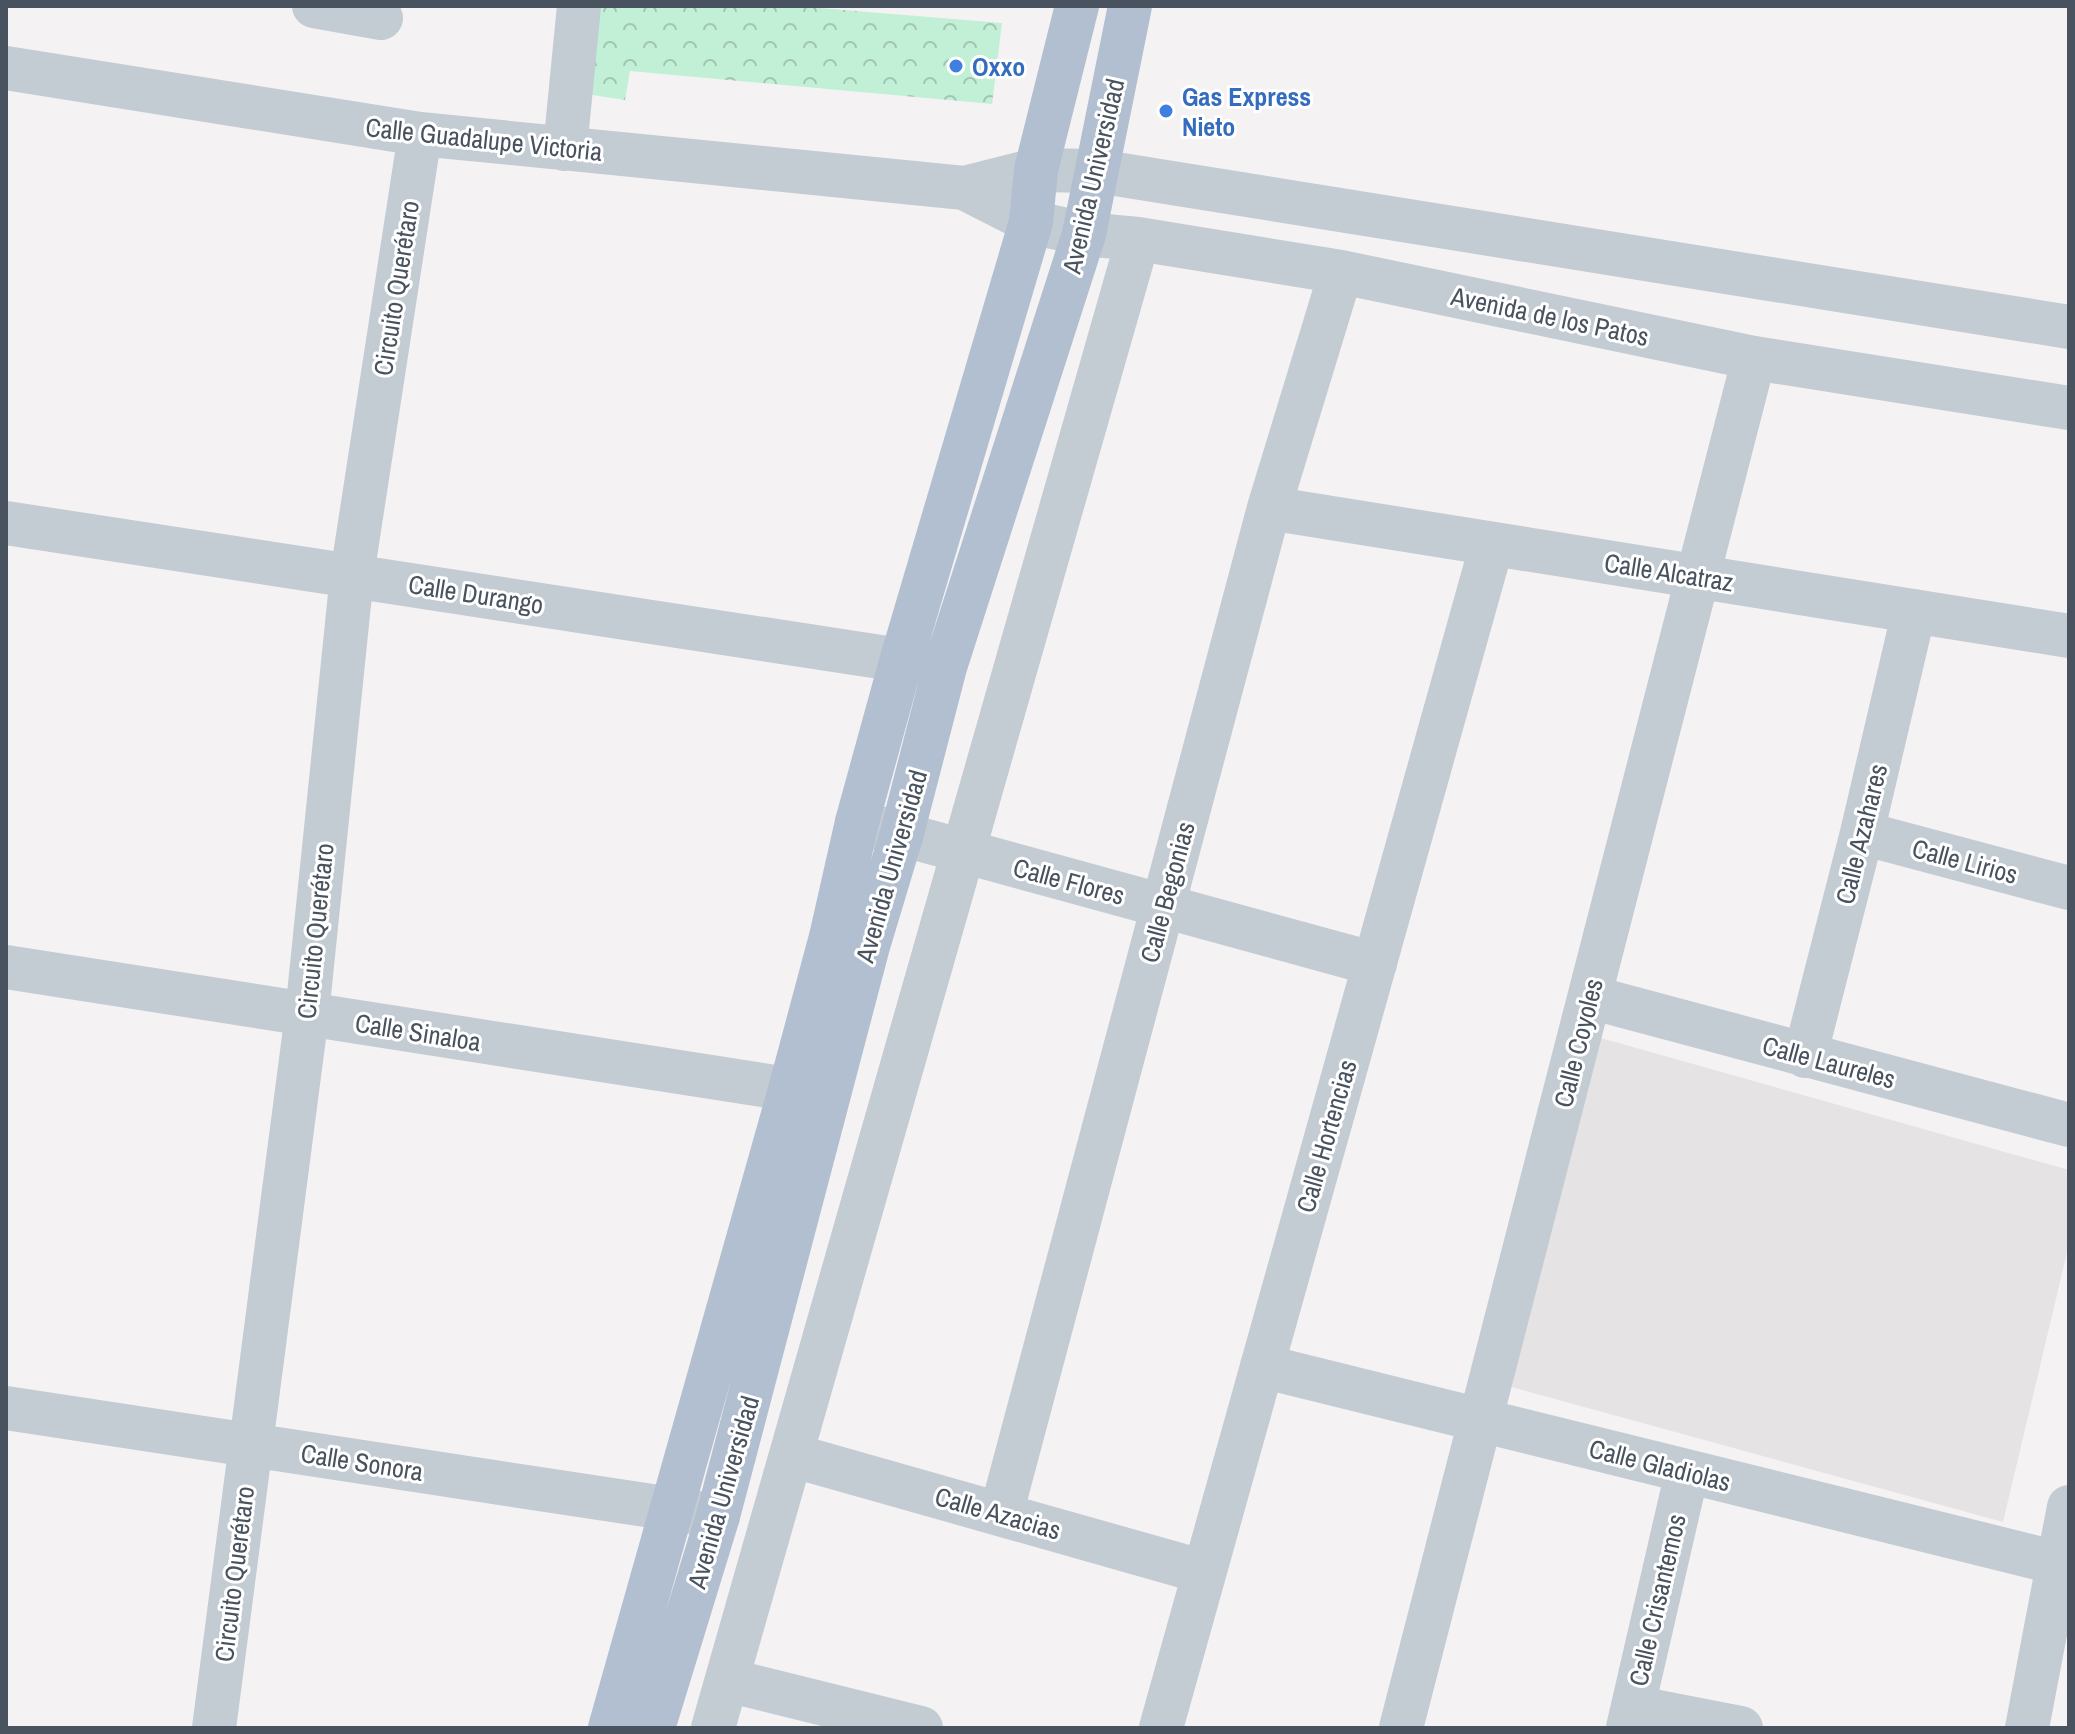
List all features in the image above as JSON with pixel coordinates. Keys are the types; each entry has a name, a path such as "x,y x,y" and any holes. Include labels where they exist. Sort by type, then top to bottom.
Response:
{"main road":[{"name":"Avenida Universidad","path":"653,1728 718,1516 810,1093 831,937 857,822 1031,222 1036,170 1077,6"},
{"name":"Avenida Universidad","path":"610,1728 671,1510 810,1093 868,946 902,833 945,667 1084,234 1130,6"}],"street":[{"path":"314,6 381,18"},
{"path":"565,149 579,6"},
{"name":"Calle Guadalupe Victoria","path":"6,68 420,134 565,149 964,188 1036,170"},
{"name":"Circuito Querétaro","path":"214,1728 307,1014 352,575 420,134"},
{"path":"1036,170 1097,171 2069,327"},
{"name":"Calle Guadalupe Victoria","path":"964,188 1031,222"},
{"name":"Avenida de los Patos","path":"1031,222 1084,234 1138,239 1341,272 1754,358 2069,408"},
{"path":"713,1728 1138,239"},
{"name":"Calle Begonias","path":"1001,1514 1269,508 1341,272"},
{"name":"Calle Coyoles","path":"1401,1728 1754,358"},
{"name":"Calle Alcatraz","path":"1269,508 2069,636"},
{"name":"Calle Durango","path":"6,523 945,667"},
{"name":"Calle Hortencias","path":"1161,1728 1492,544"},
{"name":"Calle Azahares","path":"1805,1056 1914,611"},
{"name":"Calle Flores","path":"857,822 1375,964"},
{"name":"Calle Lirios","path":"1862,833 2069,888"},
{"name":"Calle Sinaloa","path":"6,967 810,1093"},
{"name":"Calle Laureles","path":"1590,997 2069,1125"},
{"name":"Calle Gladiolas","path":"1262,1366 2058,1563"},
{"name":"Calle Sonora","path":"6,1408 718,1516"},
{"name":"Calle Azacias","path":"791,1455 1204,1572"},
{"name":"Calle Crisantemos","path":"1630,1718 1687,1472"},
{"path":"2027,1728 2069,1507"},
{"path":"727,1680 921,1728"},
{"path":"1630,1718 1741,1728"}],"shaded area":[{"path":"1601,1038 2069,1170 2069,1244 2003,1522 1508,1386"}],"green space":[{"path":"597,6 795,6 1002,23 992,104 630,71 625,100 586,94"}],"place":[{"name":"Oxxo","path":"956,66"},
{"name":"Gas Express Nieto","path":"1166,111"}]}
